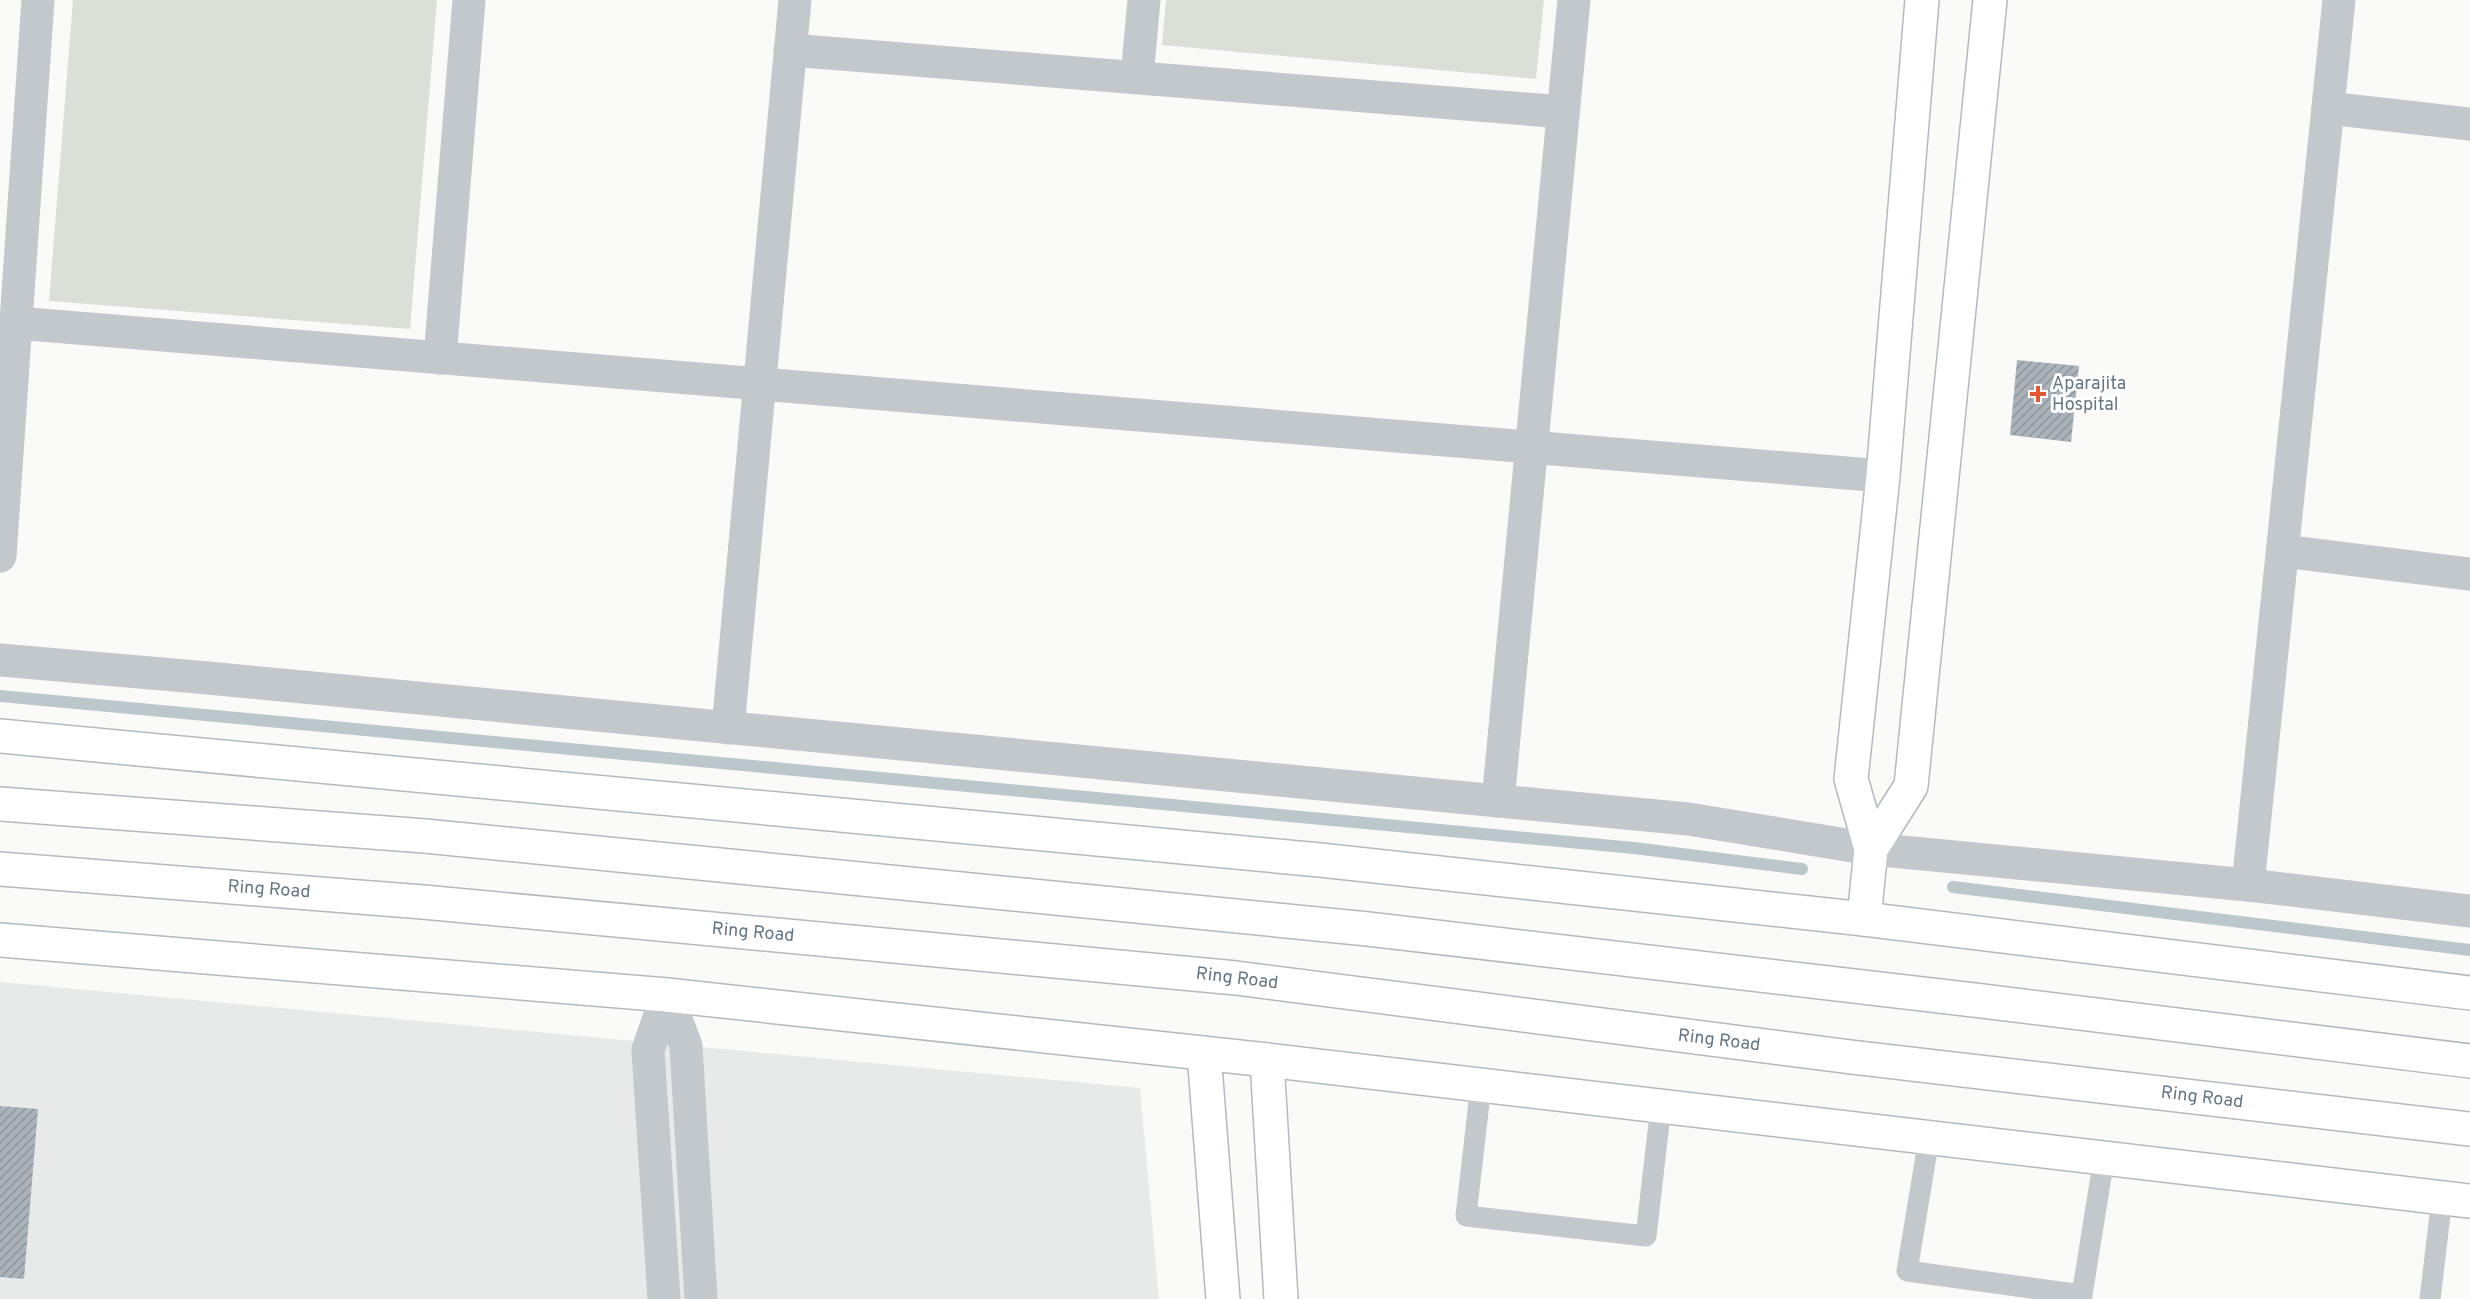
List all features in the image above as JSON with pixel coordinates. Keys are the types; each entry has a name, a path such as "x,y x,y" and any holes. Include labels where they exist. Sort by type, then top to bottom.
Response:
{"main road":[{"path":"1864,919 1871,849 1851,779 1883,476 1922,0"},
{"path":"1871,849 1911,786 1990,0"},
{"path":"0,736 1320,860 1864,919 2470,993"},
{"path":"0,804 425,836 1356,927 2470,1061"},
{"name":"Ring Road","path":"0,869 423,902 1224,977 1910,1064 2470,1129"},
{"path":"0,940 667,995 1267,1060 2456,1199"},
{"path":"1204,1053 1223,1299"},
{"path":"1267,1060 1281,1299"}],"street":[{"path":"0,556 38,0"},
{"path":"440,358 469,0"},
{"path":"728,728 795,0"},
{"path":"1137,77 1144,0"},
{"path":"1498,801 1574,0"},
{"path":"2248,885 2339,0"},
{"path":"790,50 1563,112"},
{"path":"2328,108 2470,124"},
{"path":"16,323 1883,476"},
{"path":"2283,551 2470,574"},
{"path":"0,660 1688,819 1871,849 2248,885 2470,911"},
{"path":"664,1299 648,1050 667,995"},
{"path":"667,995 686,1046 701,1299"}],"lane":[{"path":"1481,1085 1466,1216 1646,1236 1660,1106"},
{"path":"1929,1138 1907,1271 2082,1296 2104,1158"},
{"path":"2430,1299 2456,1199"}],"shaded area":[{"path":"73,0 437,0 410,329 49,301"},
{"path":"1166,0 1544,0 1536,79 1162,45"},
{"path":"0,982 1140,1088 1159,1299 0,1299"}],"building":[{"path":"2017,360 2079,366 2071,442 2010,435"},
{"path":"0,1106 38,1109 24,1279 0,1277"}],"waterway":[{"path":"0,696 1634,848 1802,869"},
{"path":"1953,887 2470,950"}],"place":[{"name":"Aparajita Hospital","path":"2038,394"}]}
